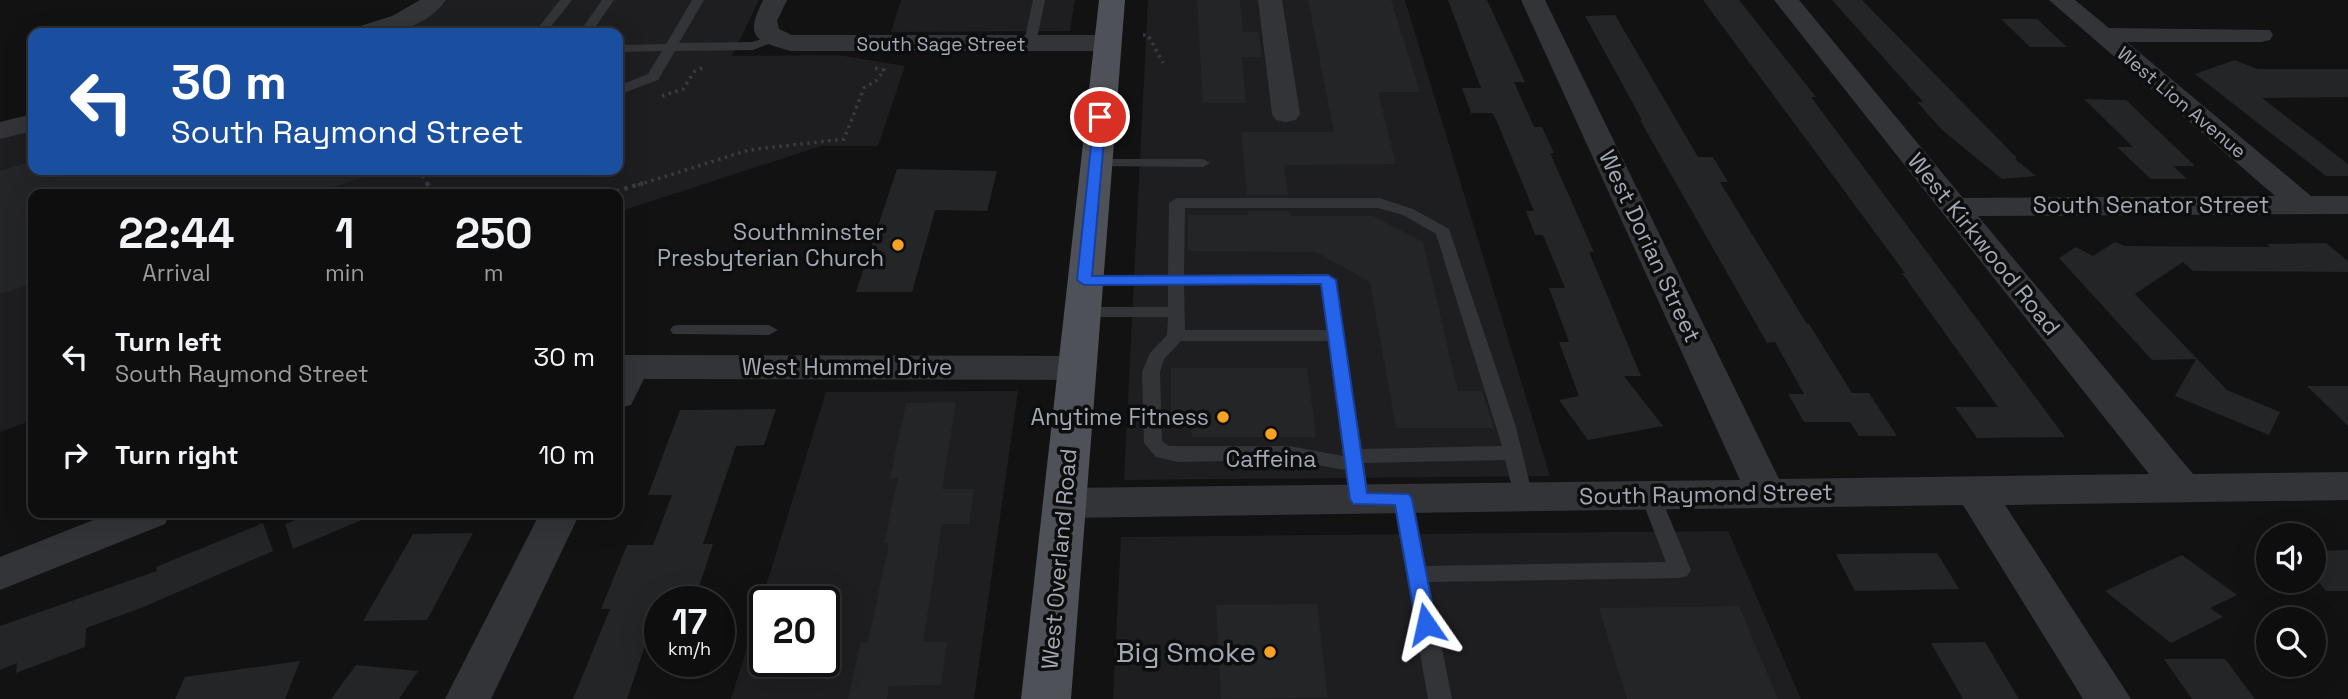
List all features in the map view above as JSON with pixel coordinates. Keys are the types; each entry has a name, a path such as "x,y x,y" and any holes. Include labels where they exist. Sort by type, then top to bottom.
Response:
{"main road":[{"name":"West Overland Road","path":"1046,699 1112,0"}],"street":[{"path":"379,28 422,12 433,0"},
{"path":"775,0 765,21 767,32 776,39"},
{"path":"1270,0 1286,114"},
{"name":"West Dorian Street","path":"1533,0 1766,493"},
{"name":"West Kirkwood Road","path":"1786,0 2182,488"},
{"name":"West Lion Avenue","path":"2062,0 2302,204"},
{"path":"2103,35 2261,35"},
{"name":"South Sage Street","path":"776,39 809,44 1107,43"},
{"path":"0,131 28,123"},
{"name":"South Senator Street","path":"1953,207 2348,205"},
{"name":"West Hummel Drive","path":"623,377 1076,368"},
{"name":"South Raymond Street","path":"1064,503 1355,474 1403,499 2348,486"},
{"path":"1974,490 2108,699"},
{"path":"0,574 139,518"},
{"path":"468,699 558,518"}],"lane":[{"path":"544,28 566,0"},
{"path":"588,28 608,0"},
{"path":"623,89 653,76 698,0"},
{"path":"1030,43 1039,0"},
{"path":"623,48 753,46 776,39"},
{"path":"1095,163 1203,163"},
{"path":"1513,453 1355,474 1327,455 1178,455 1163,452 1153,443 1151,372 1156,357 1176,336 1177,203 1379,203 1408,212 1443,232 1513,453 1523,497"},
{"path":"1083,296 1176,280 1328,280 1355,474"},
{"path":"1083,296 1176,312"},
{"path":"679,330 769,330"},
{"path":"1176,336 1336,335"},
{"path":"1417,574 1681,570 1650,495"},
{"path":"1403,499 1440,699"}],"path":[{"path":"1143,35 1148,35 1163,63"},
{"path":"657,98 683,89 694,72 712,63"},
{"path":"623,189 749,150 844,139 864,88 877,80 884,70 870,67"}],"shaded area":[{"path":"447,0 759,0 732,56 838,55 905,66 878,146 821,146 623,210 623,189 28,189 28,422 0,432 0,139 28,131 28,175 623,175 623,28 401,28 435,12"},
{"path":"901,0 1075,0 1070,31 891,32"},
{"path":"1148,0 1405,0 1550,476 1124,480"},
{"path":"1018,391 974,699 731,699 749,641 749,677 840,677 840,586 766,586 826,392"},
{"path":"1728,531 1801,699 1113,699 1121,537"}],"building":[{"path":"1197,0 1240,0 1243,32 1258,32 1262,57 1242,57 1246,103 1203,103"},
{"path":"1308,0 1391,0 1420,92 1378,92 1396,164 1284,165 1288,195 1247,195 1241,132 1334,132"},
{"path":"1448,0 1487,0 1525,82 1514,82 1534,127 1542,127 1554,153 1550,153 1594,252 1589,252 1641,376 1624,376 1663,426 1588,440 1559,400 1579,396 1559,342 1569,342 1549,288 1565,288 1543,235 1535,235 1526,211 1534,211 1495,117 1492,113 1471,113 1462,88 1481,88"},
{"path":"1703,0 1739,0 1816,97 1811,97 2065,437 1977,438 1955,407 1998,407 1902,273 1905,273"},
{"path":"1832,0 1862,0 2017,158 2015,159 2036,176 2002,179 1942,130 1917,102 1923,102"},
{"path":"1615,15 1698,157 1713,157 1728,182 1720,182 1852,393 1869,393 1897,436 1859,436 1850,422 1804,422 1788,394 1804,394 1775,342 1767,343 1640,120 1585,16"},
{"path":"2001,19 2037,19 2067,47 2030,47"},
{"path":"2235,60 2257,69 2348,69 2348,97 2262,98 2348,164 2348,176 2326,176 2195,74"},
{"path":"2084,99 2126,100 2195,166 2173,166 2187,179 2151,179 2117,147 2133,147"},
{"path":"28,163 28,175 371,175 326,189 28,189 28,286 0,294 0,171"},
{"name":"Southminster Presbyterian Church","path":"897,169 997,171 987,211 935,210 912,292 856,292"},
{"path":"1248,211 1290,211 1291,216 1373,216 1423,242 1458,391 1482,391 1494,428 1396,428 1370,282 1316,252 1188,251 1188,215 1248,215"},
{"path":"2115,242 2125,246 2270,247 2267,244 2326,243 2348,261 2348,272 2193,271 2183,262 2135,294 2227,390 2280,412 2269,435 2175,396 2196,359 2152,360 2059,258 2076,247 2093,256"},
{"path":"1171,368 1307,368 1316,437 1192,437 1191,423 1171,423"},
{"path":"2307,386 2348,386 2348,426"},
{"path":"956,402 942,489 974,489 969,524 942,524 923,642 947,642 941,685 889,686 887,699 848,699 860,643 868,643 889,543 884,543 898,478 890,479 906,403"},
{"path":"776,409 764,445 736,446 703,544 713,544 699,586 644,586 644,649 627,699 573,699 610,609 601,609 627,545 653,545 672,495 648,495 680,410"},
{"path":"301,518 366,518 293,549 285,524"},
{"path":"263,523 273,551 141,608 86,628 85,647 16,673 17,663 0,670 0,626 157,571 156,567"},
{"path":"473,533 427,620 363,621 413,534"},
{"path":"2348,550 2348,591 2326,591 2326,551"},
{"path":"1937,553 1959,589 1855,591 1836,554"},
{"path":"2182,555 2237,595 2210,608 2223,617 2171,643 2105,591"},
{"name":"Big Smoke","path":"1317,604 1328,698 1221,699 1216,605"},
{"path":"1739,606 1778,699 1627,699 1599,608"},
{"path":"1985,642 2019,699 1963,699 1931,643"},
{"path":"2164,659 2225,659 2255,699 2192,699"},
{"path":"300,661 285,699 175,699 185,677"},
{"path":"356,665 418,671 399,699 331,699"}],"place":[{"name":"Southminster Presbyterian Church","path":"898,245"},
{"name":"Anytime Fitness","path":"1223,417"},
{"name":"Caffeina","path":"1271,434"},
{"name":"Big Smoke","path":"1270,652"}],"route":[{"path":"1100,117 1084,280 1328,280 1359,499 1403,499 1426,624"}]}
